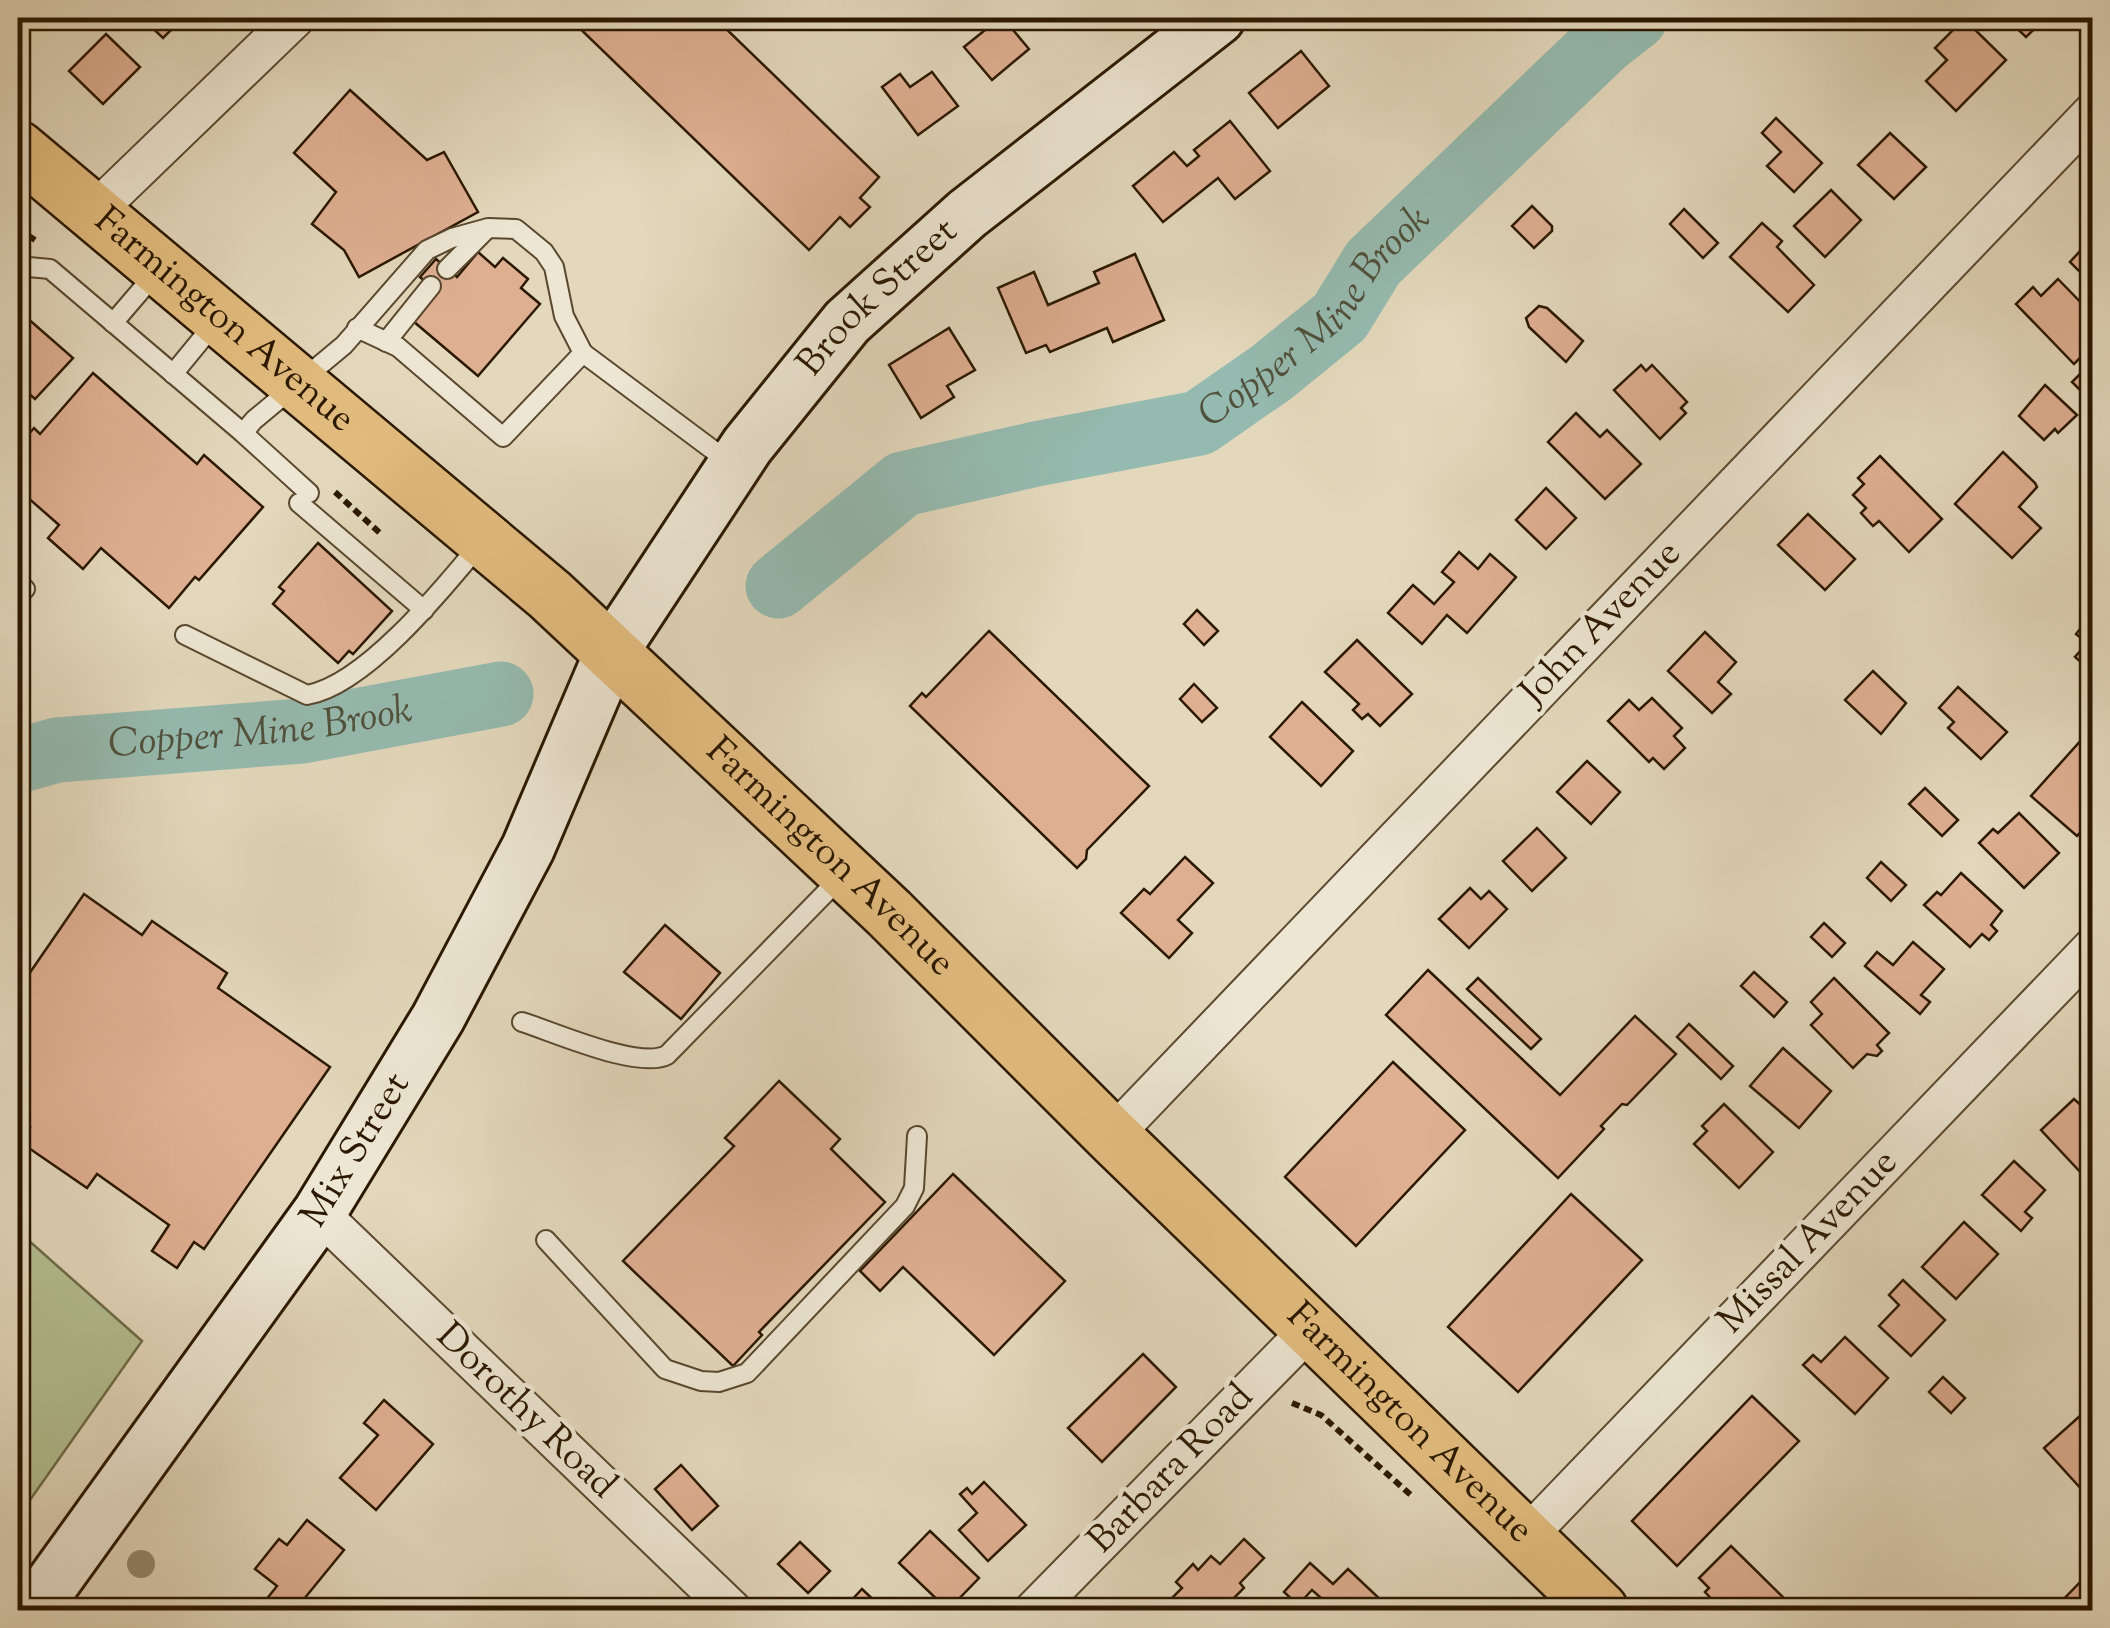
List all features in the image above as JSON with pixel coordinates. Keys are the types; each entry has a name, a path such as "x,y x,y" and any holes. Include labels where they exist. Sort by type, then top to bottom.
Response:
{"highway":[{"name":"Farmington Avenue","path":"19,153 300,385 612,651 1012,1033 1112,1136 1600,1610"}],"main road":[{"name":"Brook Street","path":"612,651 734,465 847,322 967,214 1218,18"},
{"name":"Mix Street","path":"33,1610 319,1213 438,1018 522,860 612,651"}],"street":[{"path":"93,213 296,18"},
{"name":"John Avenue","path":"1112,1136 2092,113"},
{"name":"Missal Avenue","path":"1524,1538 2092,948"},
{"name":"Dorothy Road","path":"319,1213 732,1610"},
{"name":"Barbara Road","path":"1034,1610 1310,1329"}],"lane":[{"path":"243,433 344,345 427,250 488,228 516,229 544,252 554,267 564,316 583,353 692,438 734,465"},
{"path":"448,269 488,228"},
{"path":"18,266 50,269 113,322 243,433 304,498 424,610"},
{"path":"113,322 160,268"},
{"path":"386,342 431,286"},
{"path":"386,296 411,310"},
{"path":"173,374 219,317"},
{"path":"357,328 398,348 503,437 583,353"},
{"path":"185,635 307,695 328,691 424,610 484,540"},
{"path":"522,1022 631,1057 656,1061 667,1056 846,872"},
{"path":"546,1240 666,1370 701,1381 720,1382 747,1374 894,1220 914,1188 917,1136"}],"path":[{"path":"1292,1403 1321,1415 1413,1496"}],"green space":[{"path":"18,1231 142,1341 18,1517"}],"building":[{"path":"142,18 183,18 163,38"},
{"path":"569,18 715,18 879,177 860,198 870,207 850,227 840,217 809,250"},
{"path":"1000,18 1029,49 992,80 964,47"},
{"path":"2006,18 2046,18 2026,37"},
{"path":"1964,19 2006,60 1956,111 1926,81 1947,60 1935,48"},
{"path":"106,34 140,67 103,104 69,71"},
{"path":"1301,51 1329,86 1278,128 1249,93"},
{"path":"932,72 958,106 918,135 882,87 900,74 910,87"},
{"path":"350,90 427,160 444,152 478,212 359,277 344,250 312,224 336,192 294,153"},
{"path":"1776,118 1822,163 1794,192 1767,166 1781,152 1762,133"},
{"path":"1230,121 1270,171 1235,199 1218,178 1163,222 1133,186 1174,152 1187,166 1199,156 1194,150"},
{"path":"1890,133 1926,167 1894,199 1858,165"},
{"path":"1831,190 1861,220 1825,257 1794,226"},
{"path":"1532,206 1552,226 1552,231 1534,248 1512,226"},
{"path":"1684,209 1718,243 1703,258 1670,224"},
{"path":"1762,223 1782,241 1777,247 1814,285 1788,312 1730,257"},
{"path":"2092,238 2092,284 2070,262"},
{"path":"478,252 495,267 503,258 528,279 521,288 540,304 478,376 413,321 438,292 420,277 436,259 457,277"},
{"path":"1135,254 1164,320 1113,342 1107,328 1050,352 1046,345 1026,353 998,288 1034,272 1048,305 1099,283 1094,272"},
{"path":"2058,279 2092,314 2092,346 2074,364 2016,304 2033,287 2041,296"},
{"path":"1539,306 1547,308 1583,341 1566,362 1529,327 1526,318"},
{"path":"18,310 73,358 35,399 18,384"},
{"path":"949,328 975,370 947,386 954,397 921,418 889,365"},
{"path":"2092,362 2092,402 2072,382"},
{"path":"1641,365 1646,371 1652,365 1687,402 1681,408 1686,413 1660,439 1614,390"},
{"path":"93,373 197,464 204,455 263,507 169,608 101,548 83,569 48,538 59,525 18,489 18,459 27,448 21,443 34,428 40,434"},
{"path":"2045,385 2077,415 2044,440 2019,416"},
{"path":"1576,413 1600,437 1607,430 1641,464 1605,499 1548,442"},
{"path":"2003,452 2037,487 2019,507 2041,528 2012,558 1955,504"},
{"path":"1880,456 1942,519 1909,552 1879,521 1873,526 1861,513 1866,508 1853,495 1864,484 1858,478"},
{"path":"1546,488 1576,518 1546,549 1516,520"},
{"path":"1808,514 1855,559 1825,590 1778,545"},
{"path":"318,543 392,611 353,654 349,651 338,663 273,604 284,591 279,587"},
{"path":"1459,552 1478,569 1490,554 1516,577 1467,633 1447,615 1422,644 1388,613 1413,585 1434,604 1454,582 1442,572"},
{"path":"1197,610 1218,631 1204,645 1184,624"},
{"path":"2088,619 2092,623 2092,672 2075,657 2087,643 2076,634"},
{"path":"989,631 1149,786 1087,850 1086,859 1077,868 910,706 922,693 926,697"},
{"path":"1705,632 1736,662 1718,682 1731,694 1712,713 1668,671"},
{"path":"1357,640 1412,694 1380,726 1368,714 1362,719 1353,710 1359,704 1325,672"},
{"path":"1873,671 1906,703 1881,734 1845,700"},
{"path":"1194,684 1217,708 1202,722 1180,699"},
{"path":"1958,687 2007,732 1981,759 1948,728 1954,722 1939,708"},
{"path":"1652,698 1682,728 1674,736 1685,748 1664,769 1653,758 1649,762 1608,721 1629,700 1639,710"},
{"path":"1302,702 1353,751 1321,786 1270,737"},
{"path":"2092,728 2092,819 2077,836 2031,796"},
{"path":"1587,761 1620,792 1591,824 1557,792"},
{"path":"1925,788 1958,820 1942,836 1909,804"},
{"path":"2019,813 2059,853 2024,888 1979,843 1993,829 1998,833"},
{"path":"1537,828 1566,858 1532,891 1503,861"},
{"path":"1185,857 1213,883 1178,920 1192,933 1169,958 1121,913 1144,889 1150,894"},
{"path":"1881,862 1906,885 1891,901 1867,878"},
{"path":"1961,873 2002,911 1991,925 1997,931 1989,940 1982,934 1970,947 1924,905 1937,892 1941,895"},
{"path":"1470,888 1481,899 1489,891 1507,909 1469,948 1439,919"},
{"path":"84,894 142,935 152,921 227,973 218,988 330,1067 204,1249 194,1242 177,1268 152,1251 169,1225 97,1174 87,1188 20,1142 30,1127 18,1118 18,990"},
{"path":"1824,923 1845,943 1832,957 1811,937"},
{"path":"665,925 720,973 681,1019 624,972"},
{"path":"1913,942 1944,969 1921,995 1930,1002 1920,1014 1865,966 1877,952 1893,965"},
{"path":"1428,970 1560,1095 1635,1016 1676,1054 1601,1126 1604,1129 1558,1178 1386,1015"},
{"path":"1754,972 1787,1002 1774,1017 1741,986"},
{"path":"1478,978 1541,1039 1531,1049 1467,989"},
{"path":"1834,978 1889,1033 1877,1045 1882,1051 1877,1056 1867,1054 1853,1068 1811,1025 1822,1014 1811,1002"},
{"path":"1689,1024 1733,1066 1721,1079 1677,1037"},
{"path":"1783,1048 1831,1091 1799,1128 1750,1086"},
{"path":"1393,1062 1465,1130 1356,1246 1285,1177"},
{"path":"779,1081 840,1139 831,1149 885,1202 759,1332 762,1335 733,1366 623,1261 734,1146 725,1138"},
{"path":"2074,1099 2092,1115 2092,1169 2084,1176 2041,1130"},
{"path":"1724,1104 1773,1152 1739,1188 1694,1144 1707,1131 1702,1126"},
{"path":"2014,1161 2045,1190 2025,1212 2032,1218 2021,1231 1982,1195"},
{"path":"953,1174 1065,1281 994,1355 903,1267 880,1291 860,1271"},
{"path":"1571,1194 1642,1260 1518,1392 1448,1327"},
{"path":"1964,1222 1998,1254 1956,1299 1922,1267"},
{"path":"1903,1280 1945,1320 1911,1356 1879,1326 1899,1305 1889,1295"},
{"path":"1845,1337 1888,1378 1855,1414 1803,1365 1813,1355 1821,1362"},
{"path":"1143,1354 1176,1387 1102,1462 1068,1428"},
{"path":"1943,1377 1965,1398 1951,1413 1929,1392"},
{"path":"1752,1396 1799,1441 1677,1566 1632,1521"},
{"path":"384,1400 433,1444 376,1510 340,1478 378,1435 364,1423"},
{"path":"2090,1407 2092,1484 2084,1492 2044,1448"},
{"path":"681,1465 718,1506 692,1530 655,1489"},
{"path":"984,1482 1026,1525 988,1561 959,1530 977,1513 960,1494 967,1488 972,1494"},
{"path":"307,1520 344,1550 295,1610 258,1610 277,1586 255,1569 279,1539 287,1545"},
{"path":"930,1531 979,1578 948,1610 899,1563"},
{"path":"1244,1539 1264,1558 1240,1583 1244,1588 1222,1610 1172,1610 1166,1604 1182,1588 1176,1582 1193,1564 1198,1570 1211,1556 1220,1564"},
{"path":"800,1542 830,1571 808,1593 778,1564"},
{"path":"1731,1546 1796,1610 1731,1610 1724,1602 1719,1607 1705,1592 1709,1588 1699,1578"},
{"path":"1310,1563 1333,1584 1348,1569 1382,1601 1373,1610 1320,1610 1313,1605 1320,1597 1312,1590 1298,1605 1284,1592"},
{"path":"2091,1571 2092,1610 2055,1608"},
{"path":"862,1589 884,1610 851,1610 846,1606"}],"waterway":[{"name":"Copper Mine Brook","path":"778,586 903,484 1199,423 1271,373 1340,317 1373,263 1603,43 1635,18"},
{"name":"Copper Mine Brook","path":"18,761 57,750 302,731 501,694"}]}
